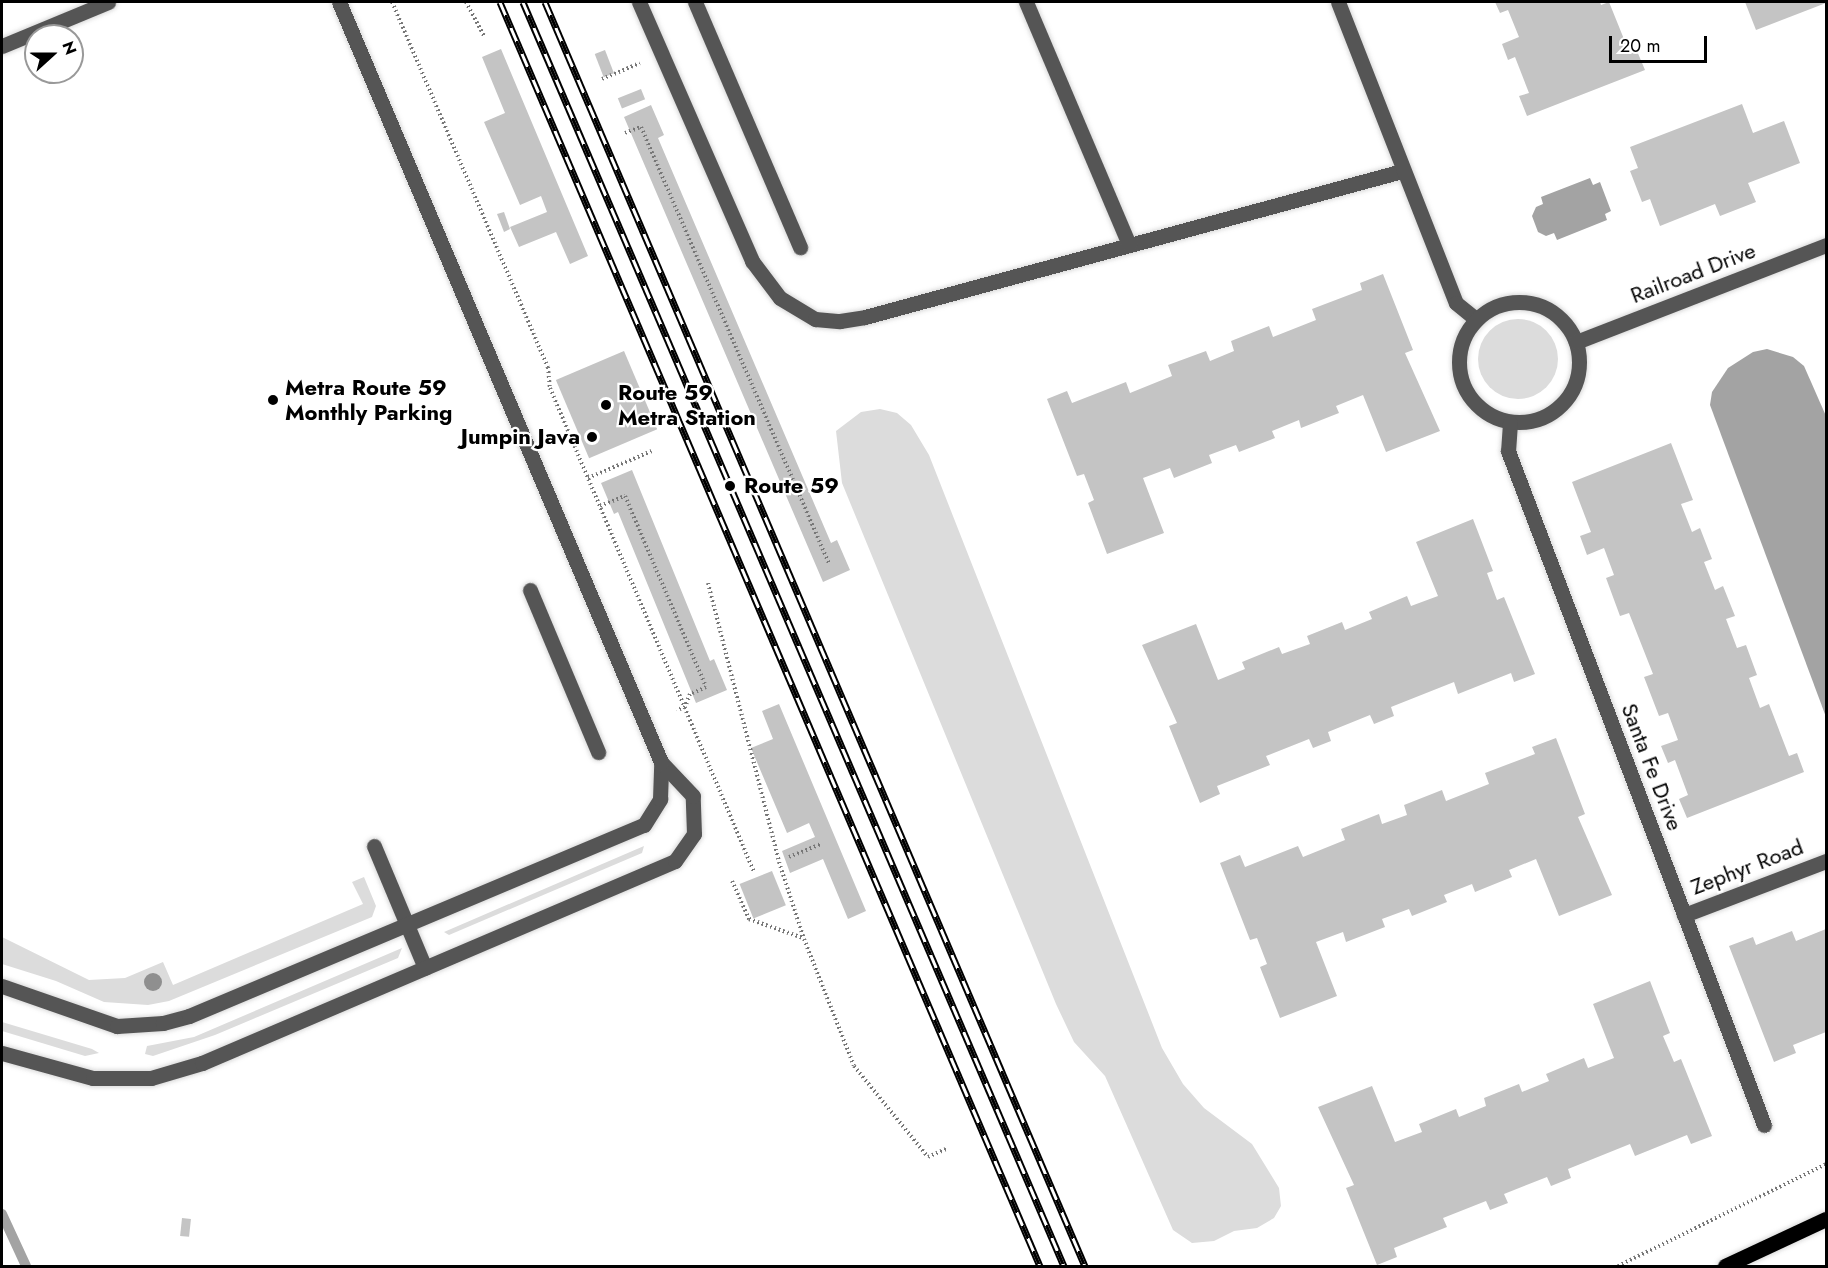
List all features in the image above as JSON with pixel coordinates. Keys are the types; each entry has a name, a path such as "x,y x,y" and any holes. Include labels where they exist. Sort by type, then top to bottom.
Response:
{"main road":[{"path":"1725,1266 1827,1219"}],"street":[{"path":"2,46 108,2"},
{"path":"2,1053 93,1078 151,1078 202,1063 675,861 694,834 693,796 661,762 339,2"},
{"path":"639,2 752,261 780,298 797,311 815,319 840,321 865,317 1402,171"},
{"path":"695,2 800,247"},
{"path":"1026,2 1129,245"},
{"path":"1338,2 1402,171 1456,303 1476,319"},
{"name":"Railroad Drive","path":"1576,342 1827,245"},
{"path":"1512,301 1533,303 1551,310 1567,324 1576,342 1580,363 1576,383 1566,401 1550,415 1531,422 1510,423 1476,406 1465,390 1459,372 1459,352 1476,319 1492,307 1512,301"},
{"name":"Santa Fe Drive","path":"1510,423 1508,451 1764,1125"},
{"path":"530,590 598,752"},
{"path":"2,986 117,1026 163,1023 228,1000 644,825 660,799 661,762"},
{"path":"374,846 425,968"},
{"name":"Zephyr Road","path":"1684,915 1827,861"}],"path":[{"path":"392,2 548,367 550,388 754,872"},
{"path":"466,2 484,36"},
{"path":"625,133 641,127 829,563"},
{"path":"588,478 652,451"},
{"path":"600,506 625,496 706,687 690,694 685,707 677,710"},
{"path":"708,583 779,862 804,939 854,1066 928,1157 946,1149"},
{"path":"789,857 821,844"},
{"path":"732,881 749,919 804,939"},
{"path":"1618,1266 1827,1164"}],"shaded area":[{"path":"1590,178 1593,185 1600,182 1611,211 1605,214 1607,220 1557,240 1554,233 1546,236 1538,232 1532,216 1536,207 1543,204 1541,197"},
{"path":"1518,319 1533,322 1546,331 1555,344 1558,359 1555,374 1546,387 1533,396 1518,399 1503,396 1490,387 1481,374 1478,359 1481,344 1490,331 1503,322"},
{"path":"1767,349 1793,357 1804,366 1826,416 1826,717 1710,405 1712,392 1728,368 1753,352"},
{"path":"880,409 897,413 911,425 929,455 1162,1048 1183,1084 1204,1108 1252,1144 1279,1188 1281,1206 1274,1218 1257,1228 1234,1231 1214,1241 1192,1243 1173,1230 1105,1076 1074,1042 1056,1004 842,483 836,431 861,412"},
{"path":"644,846 642,853 449,935 444,932"},
{"path":"364,877 376,906 372,917 169,1001 148,1005 104,1002 56,981 2,964 2,937 89,980 125,978 163,962 173,985 363,904 352,882"},
{"path":"402,948 398,958 215,1035 153,1056 145,1054 147,1046 194,1037"},
{"path":"2,1022 99,1053 85,1056 2,1031"}],"building":[{"path":"1495,2 1600,2 1601,5 1609,2 1630,54 1637,51 1645,70 1527,116 1519,96 1529,93 1515,57 1508,60 1502,44 1519,37 1508,10 1500,13"},
{"path":"1745,2 1826,2 1826,3 1756,30"},
{"path":"501,49 588,256 570,264 556,232 519,247 510,227 547,212 541,196 520,205 484,122 505,113 482,57"},
{"path":"605,50 614,73 604,77 595,54"},
{"path":"641,89 645,99 622,109 618,98"},
{"path":"1742,104 1753,133 1784,121 1800,163 1748,183 1756,202 1720,216 1715,204 1660,226 1650,199 1642,202 1630,171 1638,168 1630,147"},
{"path":"651,105 664,135 658,138 831,543 837,540 850,570 823,582 624,117"},
{"path":"504,212 510,229 504,232 497,214"},
{"path":"1383,274 1413,350 1405,353 1440,431 1386,452 1363,395 1336,406 1339,413 1301,428 1299,420 1272,431 1275,438 1239,452 1236,445 1209,455 1212,463 1174,478 1170,468 1143,478 1164,533 1107,554 1088,503 1094,500 1084,474 1077,476 1047,399 1067,391 1072,403 1126,382 1130,393 1172,376 1168,365 1206,351 1210,361 1234,351 1231,341 1269,326 1273,337 1316,320 1312,309 1362,290 1360,283"},
{"name":"Route 59 Metra Station","path":"624,351 657,429 589,458 556,380"},
{"path":"1671,443 1693,500 1681,504 1692,532 1700,528 1712,559 1704,562 1715,590 1723,586 1735,616 1726,619 1737,648 1746,645 1757,675 1749,678 1760,708 1769,704 1789,756 1797,753 1804,772 1687,818 1679,799 1688,795 1675,760 1668,763 1661,746 1678,740 1668,713 1659,716 1644,677 1653,674 1629,613 1620,616 1606,578 1614,575 1604,548 1587,555 1580,536 1591,532 1572,482"},
{"path":"632,470 710,661 714,659 727,690 696,703 618,512 614,514 601,483"},
{"path":"1473,519 1493,571 1487,573 1497,600 1504,597 1535,674 1514,682 1511,673 1458,694 1454,682 1391,707 1394,716 1374,724 1370,715 1328,732 1331,741 1313,748 1309,739 1266,756 1270,765 1217,786 1220,794 1200,803 1169,726 1177,723 1142,645 1196,624 1218,680 1245,669 1242,662 1279,647 1282,654 1310,644 1307,636 1342,622 1345,630 1372,619 1369,612 1407,596 1411,606 1438,596 1416,542"},
{"path":"779,704 866,911 848,919 823,859 790,873 782,851 815,837 809,823 787,833 751,748 773,739 762,711"},
{"path":"1556,738 1585,814 1578,817 1612,895 1559,916 1536,859 1509,870 1512,877 1475,892 1472,884 1444,895 1447,902 1412,916 1409,909 1382,919 1385,927 1346,942 1343,932 1316,942 1337,996 1280,1018 1260,967 1267,964 1257,938 1250,940 1220,863 1240,855 1245,867 1298,846 1303,857 1345,840 1341,829 1379,814 1382,824 1407,815 1404,805 1442,790 1446,801 1489,784 1485,773 1535,754 1532,747"},
{"path":"772,871 786,905 753,918 740,884"},
{"path":"1826,929 1826,1032 1793,1045 1796,1053 1774,1062 1729,946 1753,937 1756,945 1792,931 1796,941"},
{"path":"1650,981 1670,1033 1663,1036 1674,1062 1681,1059 1712,1136 1691,1144 1687,1135 1635,1156 1630,1144 1568,1169 1571,1178 1551,1186 1547,1177 1504,1194 1508,1203 1490,1210 1486,1201 1443,1218 1447,1227 1394,1248 1397,1257 1377,1265 1346,1188 1354,1185 1318,1107 1372,1086 1395,1142 1422,1132 1419,1124 1456,1109 1459,1117 1486,1106 1484,1098 1519,1084 1522,1092 1549,1081 1546,1074 1584,1058 1588,1068 1614,1058 1593,1004"},
{"path":"182,1218 191,1219 189,1237 180,1236"}],"waterway":[{"path":"2,1214 26,1266"}],"railway":[{"path":"500,2 1040,1266"},
{"path":"523,2 1064,1266"},
{"path":"545,2 1085,1266"}],"place":[{"name":"Metra Route 59 Monthly Parking","path":"273,400"},
{"name":"Route 59 Metra Station","path":"606,405"},
{"name":"Jumpin Java","path":"592,437"},
{"name":"Route 59","path":"730,486"}]}
